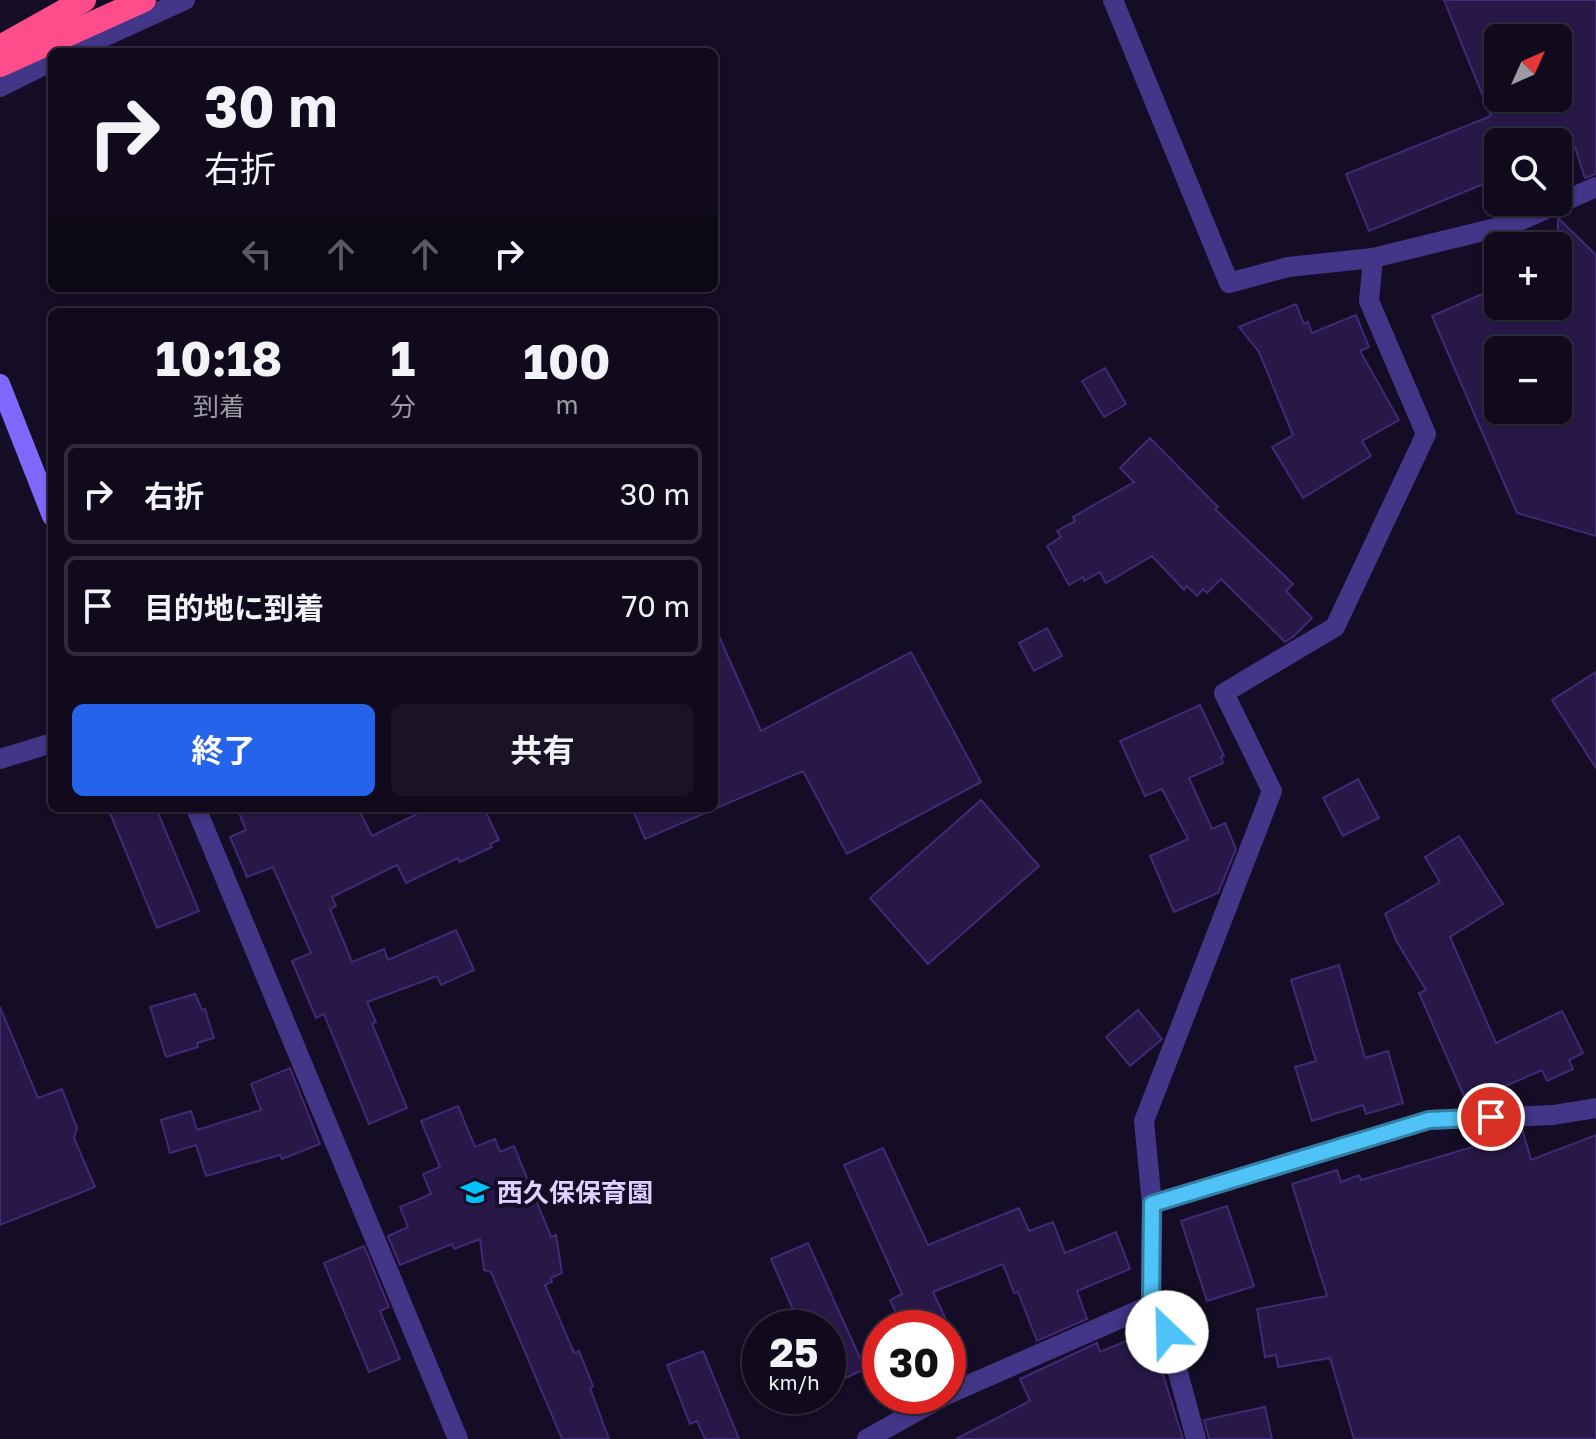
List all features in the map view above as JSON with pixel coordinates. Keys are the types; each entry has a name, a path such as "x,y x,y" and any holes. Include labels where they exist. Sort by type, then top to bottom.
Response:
{"highway":[{"path":"0,47 84,0"},
{"path":"0,65 144,0"}],"street":[{"path":"80,48 185,0"},
{"path":"1113,0 1229,283 1288,267 1373,258 1512,224 1596,187"},
{"path":"0,87 48,63"},
{"path":"1196,1439 1167,1332 1151,1305 1152,1204 1144,1121 1272,791 1224,693 1335,627 1426,434 1369,301 1373,258"},
{"path":"0,384 48,506"},
{"path":"0,759 48,744"},
{"path":"198,812 458,1439"},
{"path":"1152,1204 1429,1120 1553,1115 1596,1108"},
{"path":"966,1386 1151,1305"},
{"path":"867,1439 912,1414"}],"building":[{"path":"1444,0 1596,0 1596,174 1585,178 1575,147 1572,148 1572,128 1484,128 1484,184 1369,231 1346,174 1491,116 1489,112 1572,112 1572,24 1484,24 1484,99"},
{"path":"1558,218 1596,255 1596,536 1517,513 1432,316 1484,293 1484,320 1572,320 1572,232 1558,232"},
{"path":"1296,304 1304,324 1308,322 1312,333 1356,315 1369,347 1360,351 1399,420 1362,441 1371,456 1303,498 1272,447 1293,435 1259,352 1239,327"},
{"path":"1105,368 1126,404 1104,417 1082,381"},
{"path":"1150,438 1218,507 1215,509 1293,584 1286,591 1312,618 1294,636 1285,642 1221,579 1207,593 1203,589 1197,596 1187,586 1184,590 1152,556 1106,583 1100,572 1069,585 1047,546 1061,537 1057,531 1075,521 1073,517 1134,482 1120,468"},
{"path":"1047,628 1062,656 1034,671 1019,643"},
{"path":"718,634 761,731 911,652 981,782 847,854 803,771 718,808"},
{"path":"1596,672 1596,768 1552,700"},
{"path":"1200,705 1224,756 1221,757 1223,763 1189,778 1212,829 1225,823 1236,849 1218,893 1174,912 1150,856 1188,839 1162,789 1145,796 1120,741"},
{"path":"1358,779 1379,818 1343,836 1323,798"},
{"path":"981,800 1039,866 928,964 870,898"},
{"path":"110,812 158,812 199,911 157,928"},
{"path":"239,812 360,812 372,836 421,812 486,812 499,840 490,844 492,847 460,862 458,858 406,883 397,865 332,897 336,906 330,909 352,962 384,949 388,960 456,930 474,970 441,985 437,976 367,1002 376,1022 372,1024 407,1108 369,1124 324,1014 316,1018 292,961 311,953 273,867 247,877 230,837 246,830"},
{"path":"634,812 708,812 645,839"},
{"path":"1459,836 1503,904 1450,937 1496,1043 1562,1011 1583,1053 1569,1060 1573,1069 1547,1081 1542,1070 1467,1103 1419,993 1426,990 1397,942 1385,914 1440,882 1425,857"},
{"path":"1339,965 1365,1058 1388,1051 1403,1103 1366,1114 1363,1105 1312,1121 1295,1067 1316,1061 1291,980"},
{"path":"195,994 202,1010 205,1009 214,1038 197,1043 198,1047 166,1057 150,1007"},
{"path":"0,1007 38,1098 62,1089 77,1128 74,1138 95,1187 0,1225"},
{"path":"1138,1010 1162,1039 1130,1066 1106,1037"},
{"path":"290,1068 320,1144 282,1159 280,1155 206,1176 196,1145 170,1153 161,1120 191,1111 197,1130 261,1110 251,1084"},
{"path":"458,1106 475,1147 495,1139 500,1152 514,1146 551,1237 556,1235 562,1273 545,1285 574,1353 579,1351 609,1439 562,1439 491,1272 484,1270 480,1239 454,1249 452,1244 400,1265 388,1236 408,1227 400,1207 431,1194 423,1174 440,1167 421,1121"},
{"path":"1523,1132 1531,1160 1596,1135 1596,1439 1354,1439 1330,1358 1278,1367 1276,1355 1265,1357 1257,1309 1327,1296 1292,1184 1337,1170 1341,1182 1359,1175 1361,1180"},
{"path":"883,1148 928,1245 1019,1208 1029,1231 1053,1222 1065,1253 1116,1232 1130,1269 1077,1291 1087,1319 1037,1341 1018,1292 1014,1293 1003,1264 933,1292 942,1310 895,1310 890,1300 902,1294 844,1165"},
{"path":"1227,1206 1254,1286 1207,1301 1181,1221"},
{"path":"808,1243 838,1310 793,1310 771,1259"},
{"path":"364,1246 389,1307 380,1311 400,1359 369,1372 324,1263"},
{"path":"846,1327 862,1362 862,1370 846,1378"},
{"path":"1143,1334 1146,1342 1152,1339 1162,1363 1183,1439 956,1439 1030,1401 1020,1379 1097,1343 1100,1352"},
{"path":"703,1351 739,1439 705,1439 697,1421 690,1424 667,1365"},
{"path":"1265,1407 1272,1439 1209,1439 1204,1420"}],"place":[{"name":"西久保保育園","path":"475,1192"}],"route":[{"path":"1167,1332 1151,1305 1152,1204 1429,1120 1491,1117"}]}
